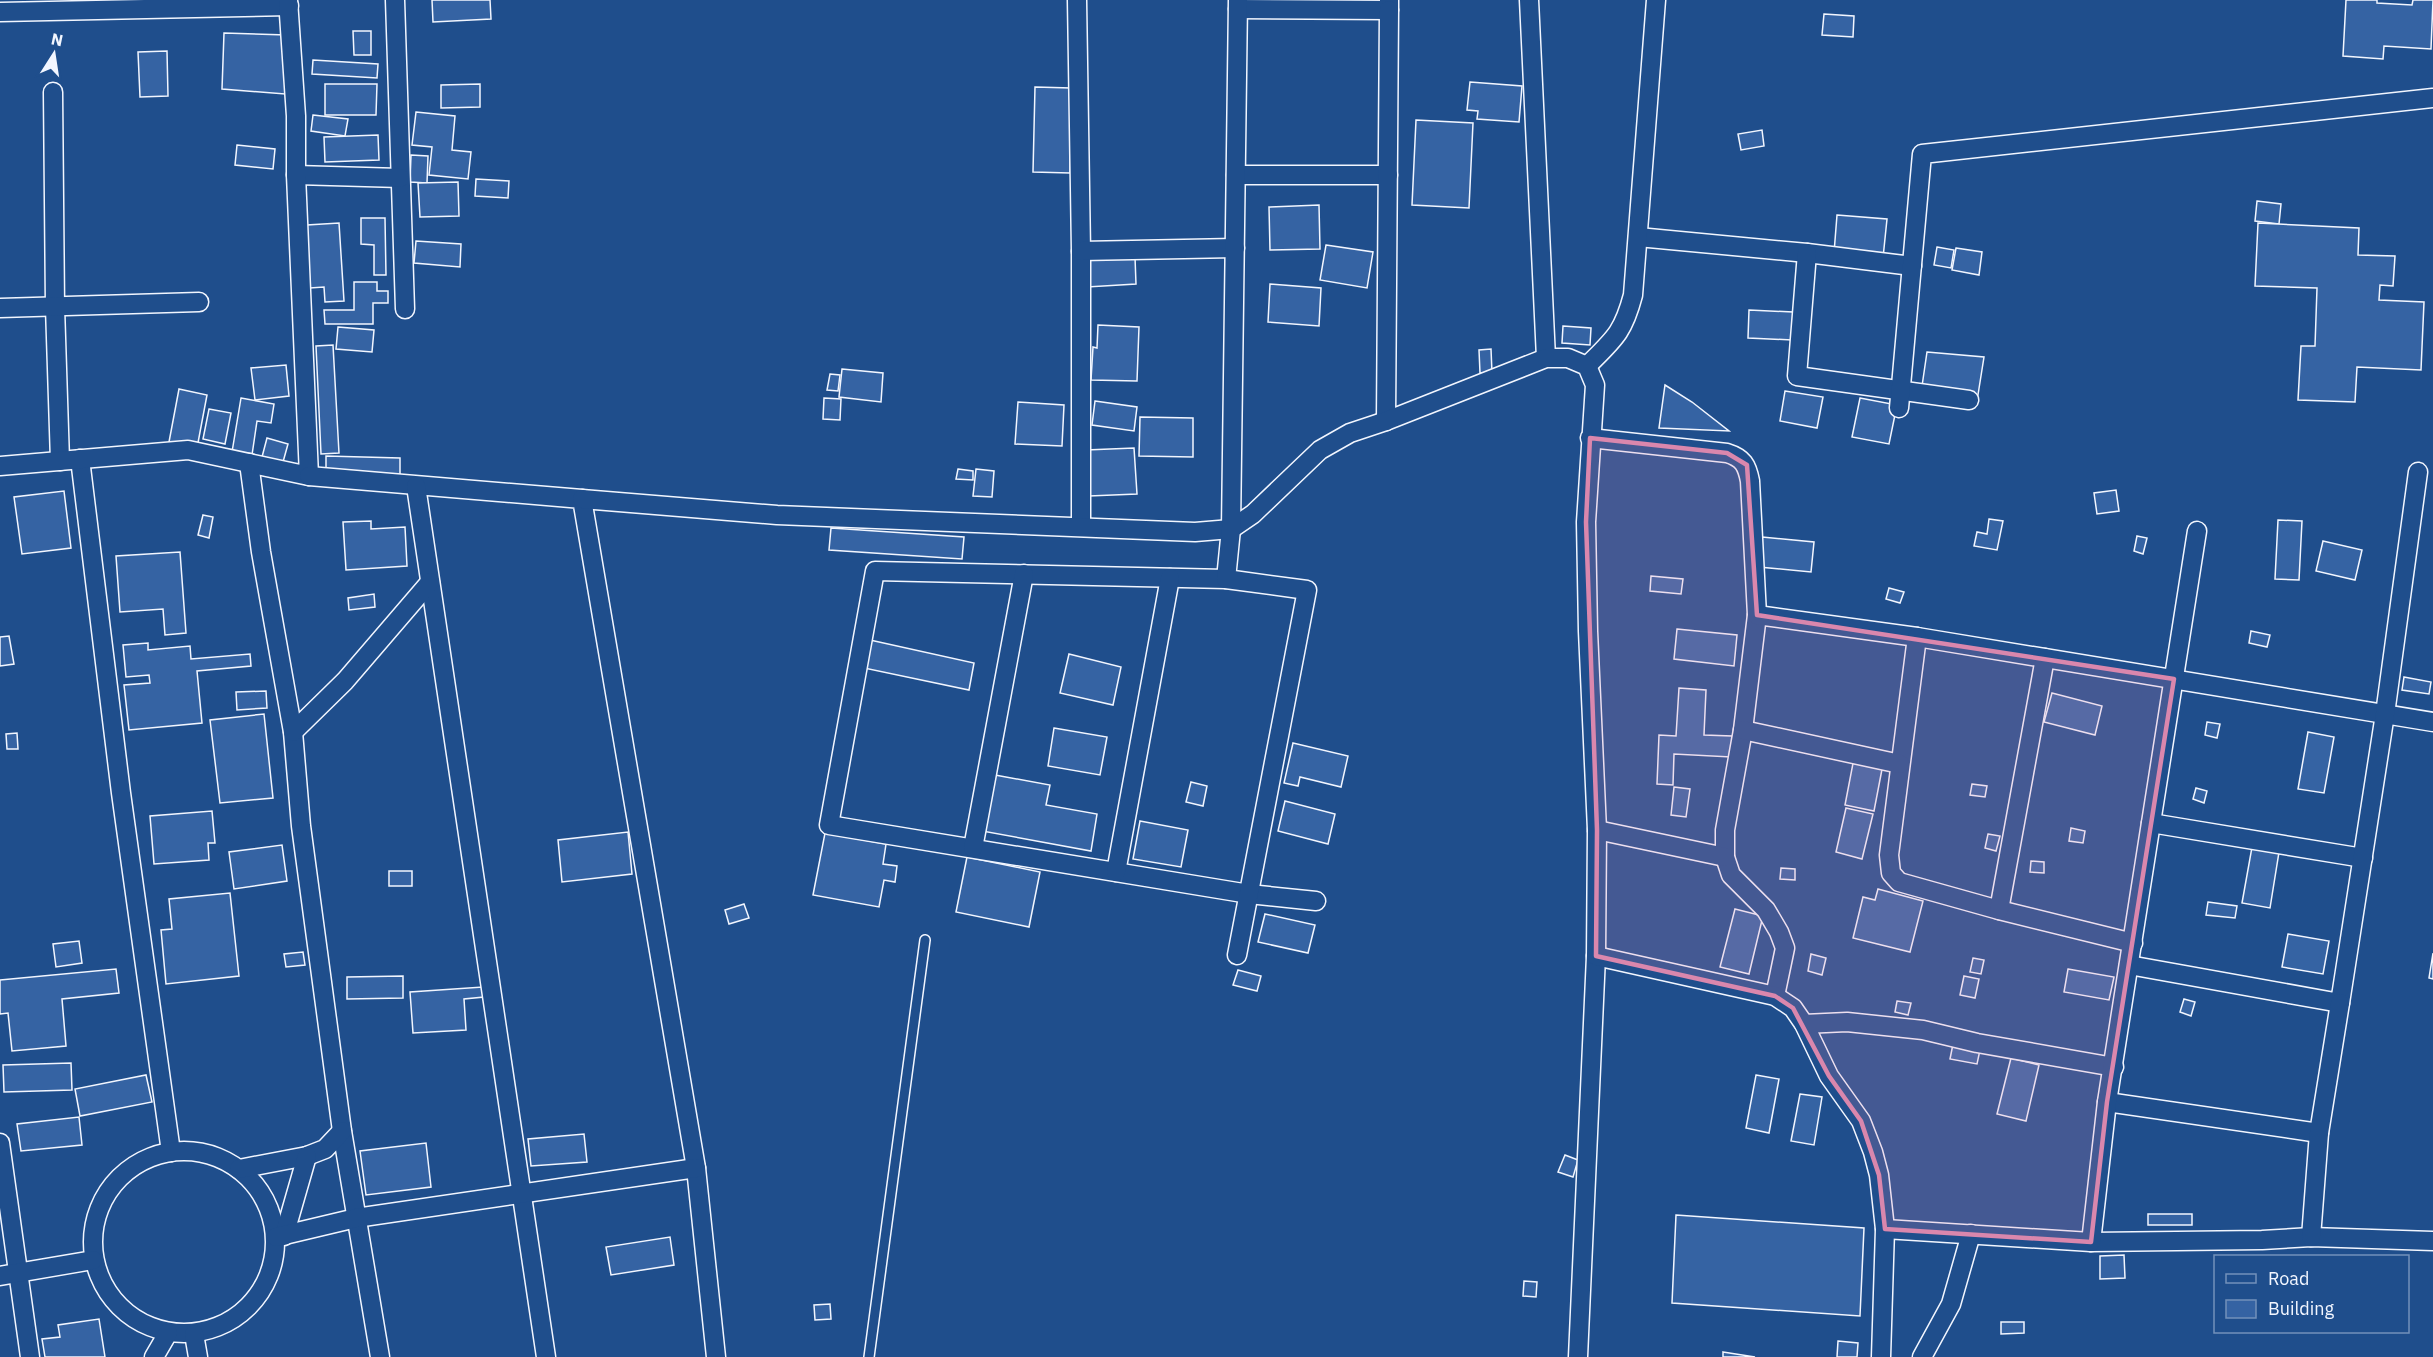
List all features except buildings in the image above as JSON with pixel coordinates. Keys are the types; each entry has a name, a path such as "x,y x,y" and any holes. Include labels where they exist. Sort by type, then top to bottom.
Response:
{"street":[{"path":"395,0 405,309"},
{"path":"1077,0 1081,251 1081,526"},
{"path":"1528,0 1546,358"},
{"path":"1587,366 1619,334 1634,295 1656,0"},
{"path":"0,12 54,5 289,3 296,116 296,175 309,476"},
{"path":"1226,579 1231,529 1238,5 1389,5 1386,421"},
{"path":"53,92 54,307 60,460"},
{"path":"1900,400 1922,154 2433,98"},
{"path":"296,175 400,178"},
{"path":"1236,175 1388,176"},
{"path":"1638,237 1807,253 1912,266"},
{"path":"1081,251 1235,248"},
{"path":"1807,253 1797,376 1900,400 1969,400"},
{"path":"0,308 199,302"},
{"path":"0,465 188,450 309,476 582,500 777,515 1196,532 1231,529 1253,514 1320,450 1350,433 1546,358 1568,358 1587,366 1595,385 1586,522 1588,631 1597,830 1596,956 1578,1357"},
{"path":"1590,438 1726,453 1738,457 1747,465 1750,481 1757,615 1743,730 1725,830 1725,857 1731,875 1766,910 1785,948 1775,996"},
{"path":"80,459 121,793 171,1152"},
{"path":"249,463 261,552 293,732 301,826 342,1131 380,1357"},
{"path":"2310,1237 2319,1132 2385,714 2418,472"},
{"path":"416,486 546,1357"},
{"path":"582,500 696,1168 716,1357"},
{"path":"2091,1242 2108,1102 2197,531"},
{"path":"1237,955 1249,894 1307,590 1226,579 875,571 828,825 1249,894 1316,901"},
{"path":"973,848 1024,574"},
{"path":"1116,872 1170,578"},
{"path":"293,732 345,681 430,582"},
{"path":"1757,615 1917,637 2433,722"},
{"path":"1917,637 1889,855 1891,873 1899,882 1999,910 2133,943"},
{"path":"1999,910 2045,658"},
{"path":"1743,730 1900,764"},
{"path":"2151,824 2363,858"},
{"path":"1597,830 1725,857"},
{"path":"1596,956 1775,996 1793,1008 1804,1024 1829,1077 1861,1121 1880,1175 1885,1229 1881,1357"},
{"path":"2129,965 2340,1003"},
{"path":"1804,1024 1847,1022 1923,1030 1977,1043 2114,1067"},
{"path":"2108,1102 2319,1132"},
{"path":"239,1169 307,1156 325,1149 342,1131"},
{"path":"0,1143 30,1357"},
{"path":"280,1237 271,1211 258,1188 239,1169 218,1157 195,1151 171,1152 150,1157 132,1167 116,1181 103,1198 95,1217 92,1238 93,1260 102,1286 119,1308 142,1324 168,1333 194,1334 216,1328 237,1318 254,1302 267,1282 307,1156"},
{"path":"280,1237 356,1218 696,1168"},
{"path":"1885,1229 2091,1242 2262,1240 2310,1237 2433,1241"},
{"path":"1922,1357 1951,1304 1971,1234"},
{"path":"0,1276 93,1260"},
{"path":"154,1357 168,1333"},
{"path":"194,1334 198,1357"}],"lane":[{"path":"869,1357 925,940"}],"highlighted area":[{"path":"1590,438 1727,453 1747,465 1757,615 2174,679 2107,1102 2091,1242 1885,1229 1879,1175 1861,1121 1829,1076 1793,1008 1775,996 1596,956 1597,830 1586,522"}]}
